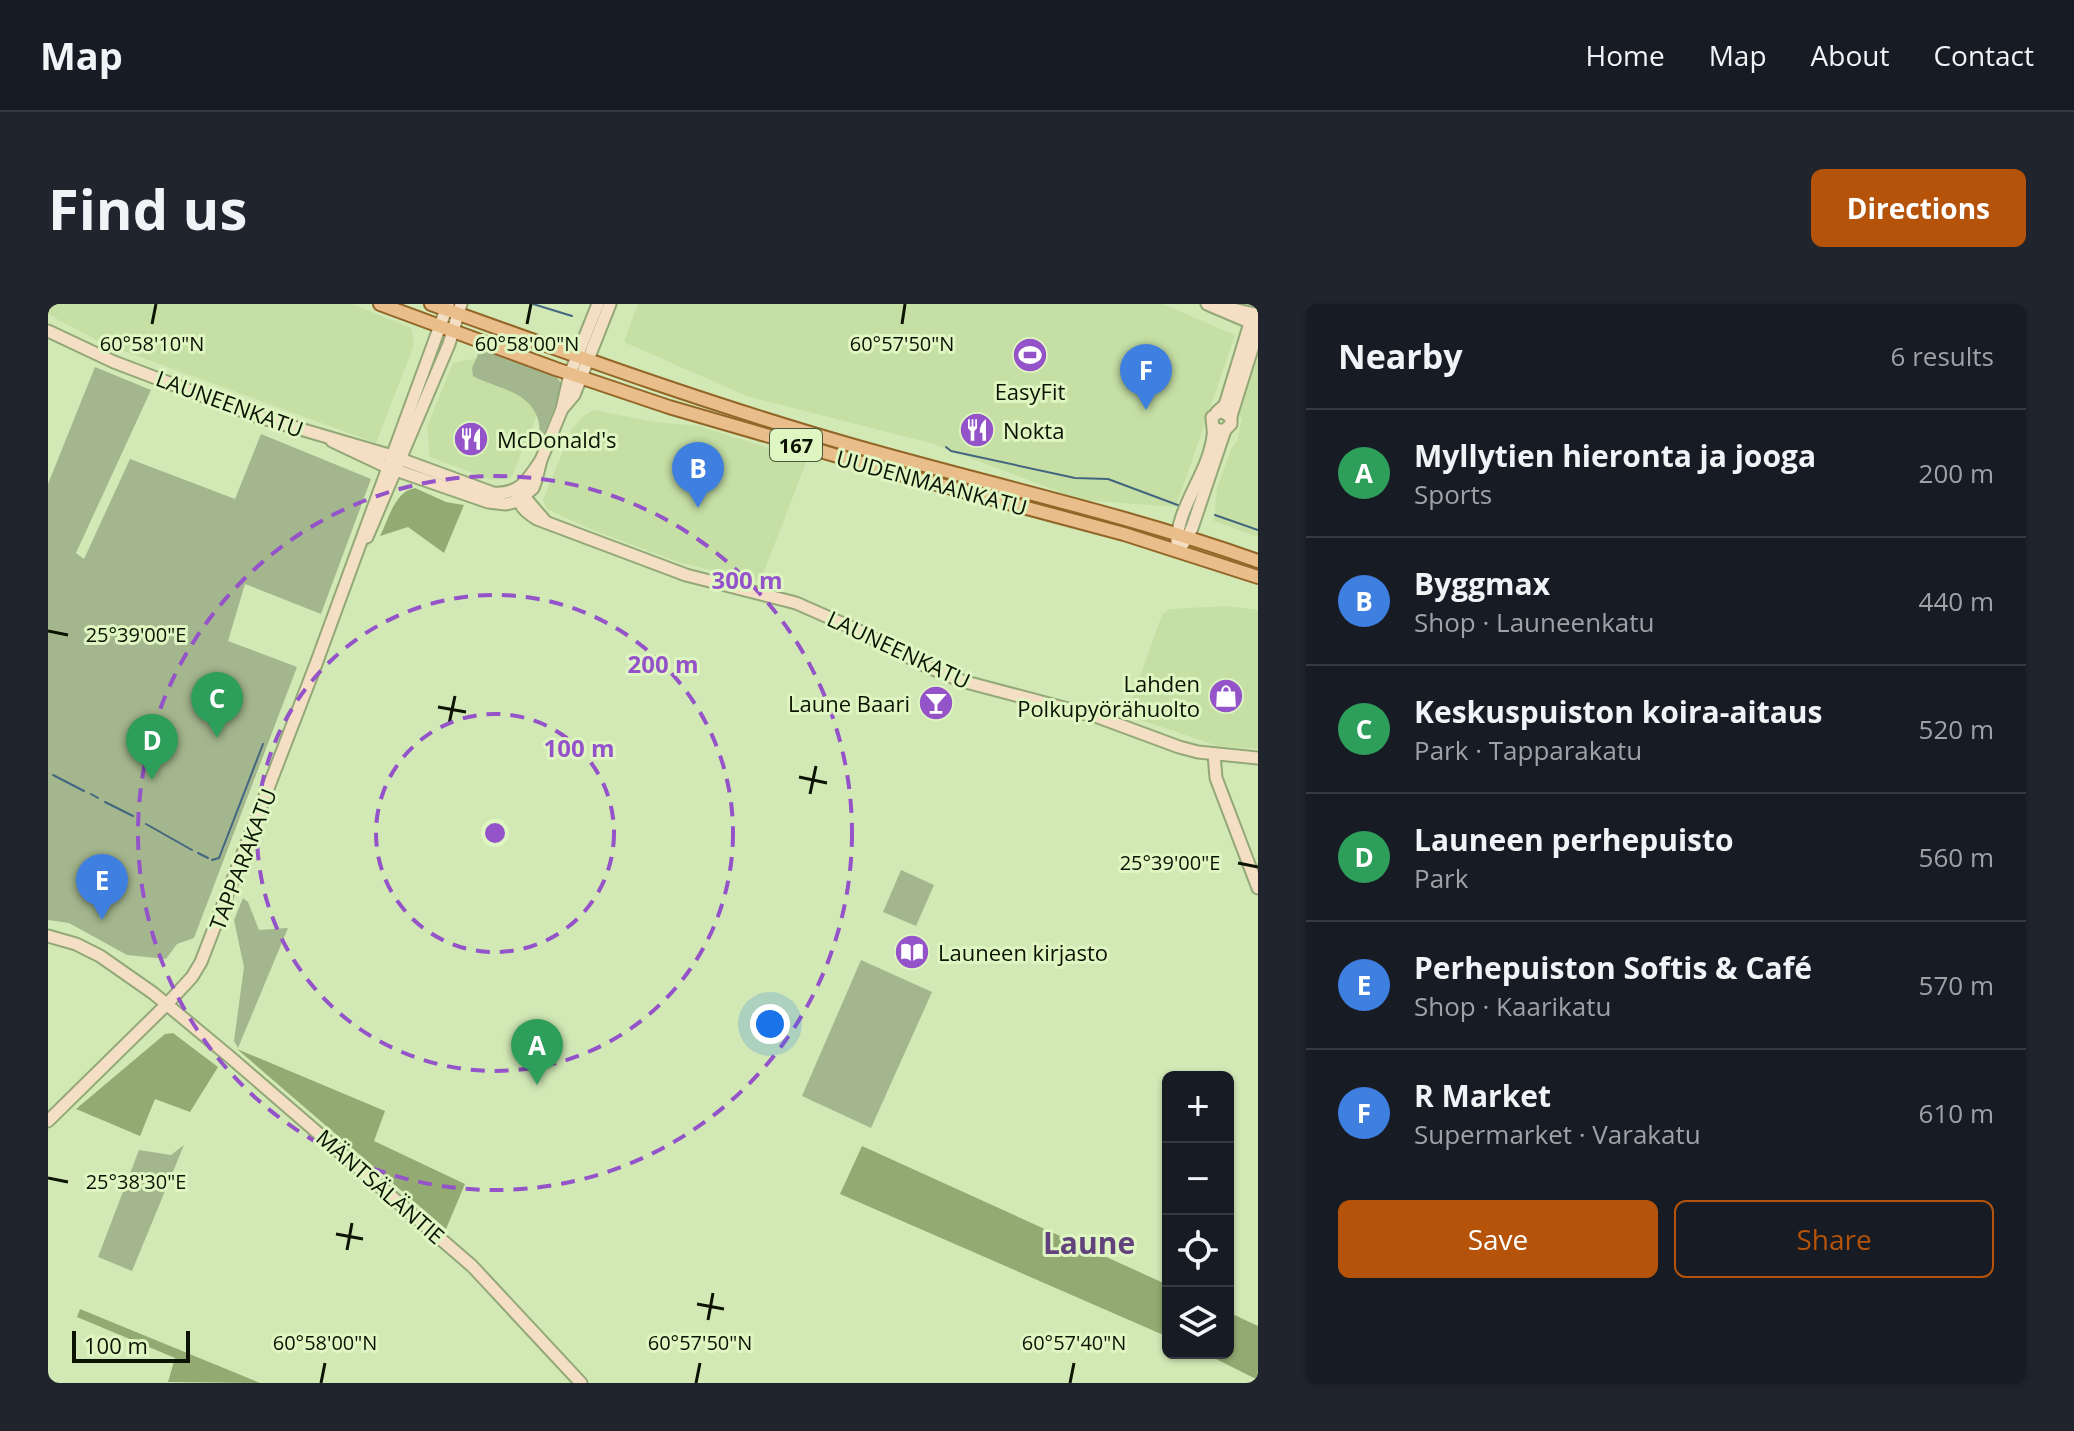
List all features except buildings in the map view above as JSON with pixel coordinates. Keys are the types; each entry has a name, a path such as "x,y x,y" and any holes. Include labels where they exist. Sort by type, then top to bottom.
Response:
{"main road":[{"name":"UUDENMAANKATU","path":"380,304 575,376 811,449 1177,550 1258,577"},
{"name":"UUDENMAANKATU","path":"431,304 454,308 583,358 802,431 1184,531 1258,561"}],"street":[{"path":"583,358 598,304"},
{"path":"520,496 541,460 562,409 564,391 575,376 610,304"},
{"path":"1207,304 1256,321"},
{"name":"TAPPARAKATU","path":"48,1121 167,1004 197,969 454,308"},
{"path":"1177,550 1209,450 1212,417 1225,405 1256,321"},
{"path":"1197,493 1225,430 1231,424 1256,321"},
{"name":"LAUNEENKATU","path":"48,331 114,362 256,416 394,463 493,493 520,496 526,512 545,521 686,575 796,603 962,681 1098,717 1179,747 1258,758"},
{"path":"1217,412 1225,412 1231,417"},
{"path":"1213,427 1225,430"},
{"path":"1214,754 1216,778 1258,888"},
{"name":"MÄNTSÄLÄNTIE","path":"48,936 87,948 167,1004 472,1266 581,1383"}],"shaded area":[{"path":"48,304 352,304 411,328 414,345 376,443 102,343 48,314"},
{"path":"638,304 1162,304 1235,335 1176,507 1081,500 931,443 749,397 624,342"},
{"path":"1258,337 1258,537 1214,521 1217,488 1237,441 1242,418 1233,413"},
{"path":"486,349 553,373 561,383 562,390 540,442 539,423 529,404 512,392 473,376 472,368 479,352"},
{"path":"483,357 547,391 511,478 492,480 430,457 427,427 453,363"},
{"path":"95,367 151,390 76,553 84,559 130,459 235,499 261,434 371,479 321,614 245,584 228,641 297,667 194,938 177,944 166,959 127,955 69,923 48,920 48,484"},
{"path":"593,410 655,422 699,426 807,460 760,582 681,563 592,530 547,509 543,500 572,429"},
{"path":"415,488 446,502 464,505 444,553 408,527 380,536 397,500"},
{"path":"1226,606 1258,610 1258,749 1218,746 1135,718 1128,710 1162,615 1170,609"},
{"path":"901,870 934,885 916,926 883,912"},
{"path":"243,898 248,902 259,930 288,928 238,1048 234,1041 244,967 234,920"},
{"path":"861,960 932,992 871,1128 802,1096"},
{"path":"173,1033 218,1067 190,1112 155,1099 140,1136 76,1109 165,1034"},
{"path":"237,1049 385,1111 374,1141 465,1184 446,1229"},
{"path":"184,1145 132,1271 98,1257 139,1150 171,1155"},
{"path":"862,1146 1162,1282 1162,1334 840,1194"},
{"path":"80,1309 260,1383 168,1382 175,1358 77,1317"},
{"path":"1234,1315 1258,1326 1258,1380 1216,1359 1234,1359"}],"waterway":[{"path":"533,304 572,316"},
{"path":"946,447 951,451 1075,478 1108,479 1183,507"},
{"path":"1215,515 1258,530"},
{"path":"212,860 219,858 263,744"},
{"path":"53,775 84,791"},
{"path":"91,794 98,798"},
{"path":"105,802 133,816"},
{"path":"146,824 192,850"},
{"path":"198,853 208,858"}],"place":[{"name":"EasyFit","path":"1030,355"},
{"name":"R Market","path":"1146,410"},
{"name":"Nokta","path":"977,430"},
{"name":"McDonald's","path":"471,439"},
{"name":"Byggmax","path":"698,508"},
{"name":"Lahden Polkupyörähuolto","path":"1226,696"},
{"name":"Laune Baari","path":"936,703"},
{"name":"Keskuspuiston koira-aitaus","path":"217,738"},
{"name":"Launeen perhepuisto","path":"152,780"},
{"name":"Perhepuiston Softis & Café","path":"102,920"},
{"name":"Launeen kirjasto","path":"912,952"},
{"name":"Myllytien hieronta ja jooga","path":"537,1085"}],"district":[{"name":"Laune","path":"1089,1242"}]}
